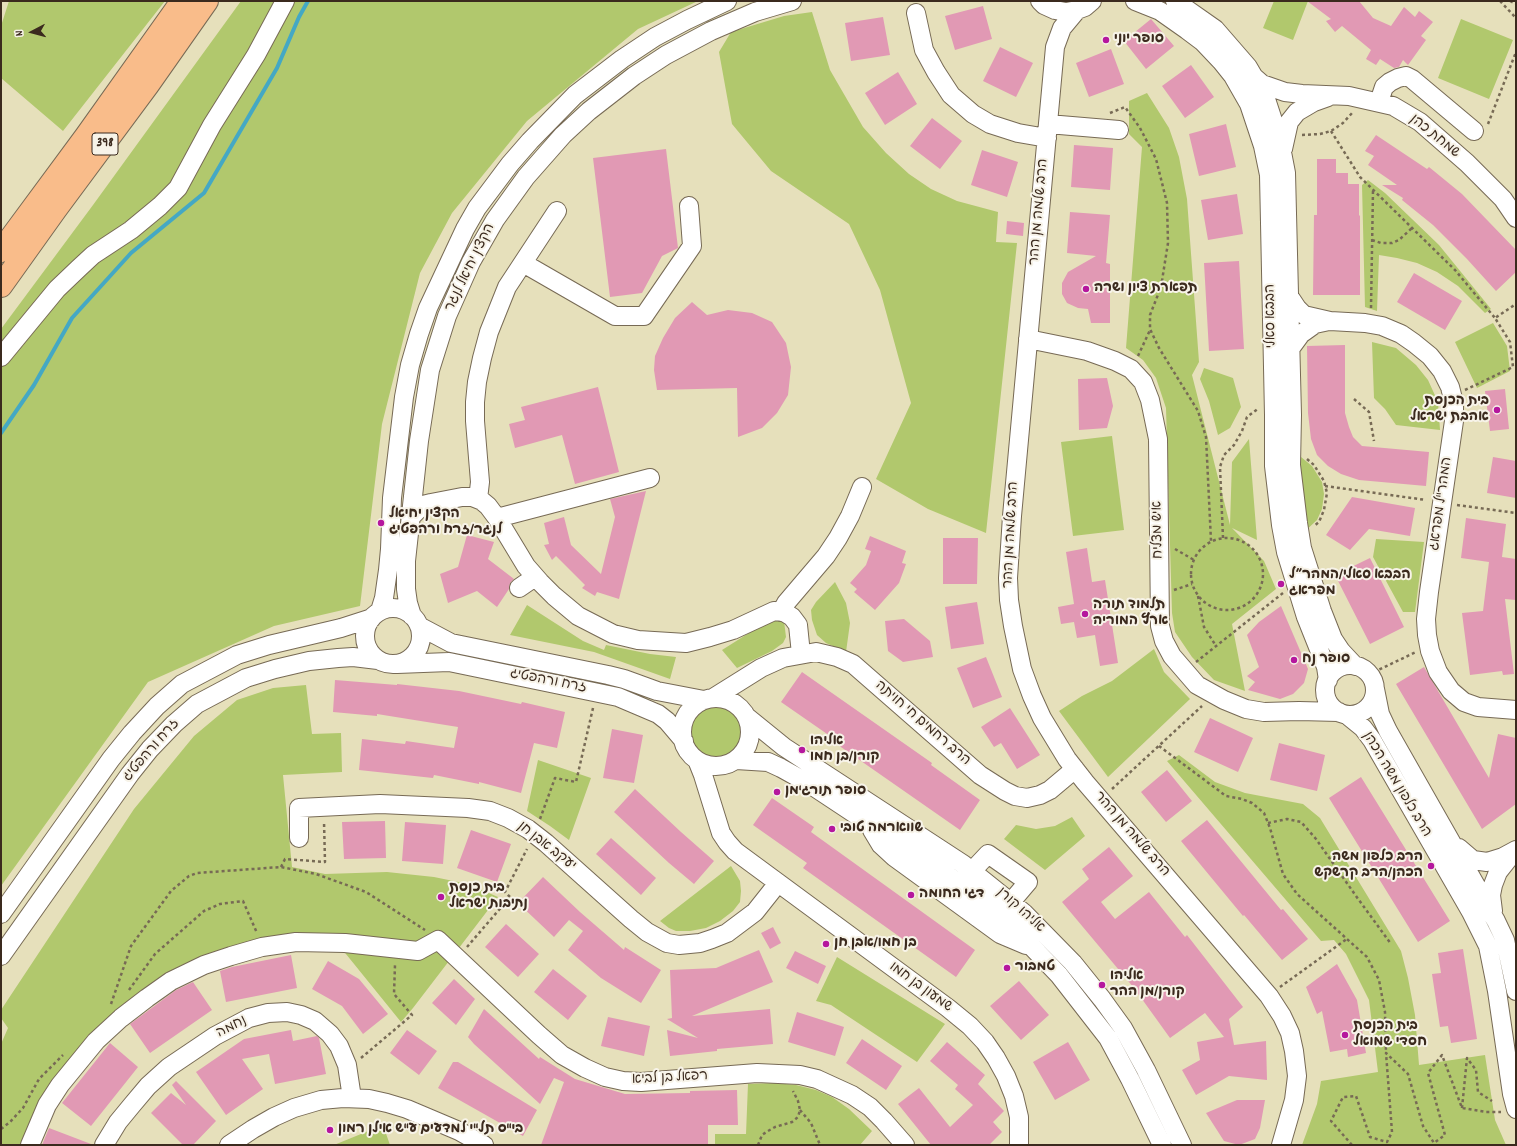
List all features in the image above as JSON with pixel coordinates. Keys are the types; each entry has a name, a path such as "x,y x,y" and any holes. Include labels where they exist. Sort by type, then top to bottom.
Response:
{"main road":[{"name":"398","path":"1,250 86,136 182,1"},
{"name":"398","path":"1,286 148,85 207,1"}],"street":[{"path":"1,357 57,289 78,268 94,255 131,230 160,206 178,188 212,125 256,55 285,1"},
{"name":"הקצין יחיאל לנגר","path":"376,615 384,598 388,570 392,498 398,438 410,366 428,308 465,229 477,208 510,164 530,141 575,95 622,59 655,37 727,1"},
{"name":"הקצין יחיאל לנגר","path":"416,621 408,603 406,589 406,561 424,400 438,340 447,316 471,262 495,220 511,196 545,155 564,135 589,111 634,76 666,55 718,28 755,12 792,1"},
{"path":"1055,47 1062,28 1077,10 1092,1"},
{"name":"הבבא סאלי","path":"1135,1 1160,11 1203,42 1233,76 1249,104 1264,146 1269,175 1274,466 1281,525 1286,552 1306,617 1326,666 1327,685"},
{"name":"הבבא סאלי","path":"1175,1 1214,29 1238,55 1265,96 1274,120 1286,173 1293,476 1301,539 1322,611 1333,639 1341,651 1367,676"},
{"path":"1042,3 1055,10 1066,12 1077,10"},
{"path":"1042,3 1048,15 1055,47"},
{"path":"916,13 924,50 951,95 973,114 990,124 1018,133 1119,130"},
{"name":"הרב שלמה מן ההר","path":"1055,47 1011,523 1008,578 1009,600 1017,648 1022,669 1042,718 1075,769 1269,996 1282,1016 1290,1033 1297,1076 1294,1100 1281,1145"},
{"name":"שמחת כהן","path":"1253,76 1262,84 1285,92 1349,96 1393,106 1420,122 1467,163 1503,199 1516,218"},
{"path":"1379,102 1384,87 1398,78 1406,76 1480,130"},
{"path":"1282,152 1289,122 1297,112 1314,102 1330,96"},
{"path":"522,263 615,316 644,316 692,246 688,206"},
{"path":"478,499 480,482 475,421 476,382 489,332 507,288 557,211"},
{"name":"המהר\"ל מפראג","path":"1289,296 1296,308 1304,315 1330,321 1382,326 1400,334 1430,356 1442,371 1450,388 1454,403 1454,421 1426,619 1428,645 1438,672 1451,690 1464,702 1478,707 1516,710"},
{"name":"המהר\"ל מפראג","path":"1290,349 1301,334 1315,324 1330,321"},
{"name":"איש מצליח","path":"1028,339 1087,351 1115,361 1131,369 1143,382 1150,400 1158,439 1160,626 1164,641 1172,656 1184,671 1198,685 1224,700 1246,709 1264,712 1299,711 1343,713"},
{"path":"497,518 650,478"},
{"path":"781,612 786,603 826,556 838,538 850,516 862,487"},
{"path":"411,516 423,505 462,497 472,497 478,499 488,506 497,518 514,548 535,576 554,596 578,616 612,634 638,640 686,643 733,630 774,611 781,612 792,617 798,625 801,654"},
{"path":"520,588 535,576"},
{"path":"388,608 397,608 405,611 416,621 421,634 420,643 417,651 412,657 405,662 390,665 378,660 370,654 366,645 365,635 376,615 388,608"},
{"name":"זרח ורהפטיג","path":"1,914 111,759 157,706 182,684 238,655 269,645 312,635 376,615"},
{"name":"זרח ורהפטיג","path":"416,621 451,643 608,675 624,679 656,691 709,699"},
{"name":"הרב רחמים חי חויתה","path":"761,668 783,658 816,652 837,657 853,664 980,775 994,785 1015,796 1027,798 1040,795 1050,790 1075,769"},
{"name":"זרח ורהפטיג","path":"1,956 130,774 150,749 174,724 197,704 246,678 275,669 309,661 338,658 353,657 378,660"},
{"name":"זרח ורהפטיג","path":"397,664 449,662 618,697 658,714 667,721 684,741"},
{"path":"1299,711 1327,685 1332,673 1339,668 1347,666 1367,676 1374,696 1372,703 1361,712 1343,713 1329,703 1327,685"},
{"path":"761,668 748,683 743,704 750,726 750,736 748,745 743,754 732,762 712,766 697,760 691,755 684,741 682,731 684,721 689,712 696,705 709,699 761,668"},
{"name":"הרב כלפון משה הכהן","path":"1367,676 1380,714 1388,731 1493,914 1505,940 1516,991"},
{"path":"709,699 724,699 735,703 745,714"},
{"name":"הרב כלפון משה הכהן","path":"1343,713 1363,728 1372,740 1471,912 1488,946 1497,991 1512,1094 1512,1110"},
{"name":"אליהו קורן","path":"745,714 784,747 972,871 1011,902 1037,926 1073,963 1111,1011 1134,1048 1182,1145"},
{"name":"שמעון בן חמו","path":"697,760 721,833 735,850 948,1008 970,1026 985,1042 1006,1076 1014,1096 1019,1117 1019,1145"},
{"name":"אליהו קורן","path":"732,762 768,762 808,783 953,879 1012,926 1059,975 1108,1038 1162,1145"},
{"name":"שמעון בן חמו","path":"716,820 713,803 715,785 732,762"},
{"name":"יעקב אבן חן","path":"299,838 299,808 380,804 468,808 490,811 508,818 546,843 647,932 662,941 679,945 712,940 727,932 755,912 778,883"},
{"path":"1453,844 1473,860 1487,862 1503,857 1516,850"},
{"path":"1493,914 1491,895 1493,885 1498,872 1516,850"},
{"path":"972,871 988,854 1028,882 1011,902"},
{"path":"30,1145 47,1106 60,1085 96,1041 121,1018 172,981 197,968 262,947 296,942 345,943 418,951 438,940"},
{"name":"רפאל בן לביא","path":"438,940 539,1035 562,1054 585,1068 606,1077 623,1081 641,1082 757,1073 786,1073 817,1079 852,1095 875,1111 904,1145"},
{"name":"נחמה","path":"104,1145 118,1122 132,1105 148,1086 169,1067 215,1036 255,1016 268,1013 287,1012 302,1014 315,1021 330,1034 339,1046 348,1070 352,1098"},
{"path":"229,1145 269,1120 294,1108 321,1100 352,1098 369,1099 407,1109 459,1131 484,1145"}],"path":[{"path":"1500,1 1516,18"},
{"path":"1510,1 1516,4"},
{"path":"1480,130 1516,52"},
{"path":"1285,134 1308,135 1331,131 1343,123 1361,98"},
{"path":"1103,115 1125,107 1140,128 1156,159 1167,203 1168,243 1161,287 1150,315 1150,329 1159,348 1198,411 1206,437 1211,541"},
{"path":"1331,131 1360,177 1455,270 1495,318 1510,342 1513,367 1452,396"},
{"path":"1371,324 1373,191"},
{"path":"1372,240 1381,243 1392,243 1399,240 1412,228"},
{"path":"1495,318 1516,304"},
{"path":"1131,369 1150,329"},
{"path":"1223,538 1220,467 1224,455 1234,445 1242,431 1247,416 1274,398"},
{"path":"1354,399 1370,412 1374,440"},
{"path":"1292,450 1314,464 1324,481 1327,494 1324,510 1319,522 1301,539"},
{"path":"1325,486 1516,513"},
{"path":"1223,538 1235,538 1247,543 1256,551 1262,563 1264,577 1260,590 1253,600 1243,607 1231,610 1219,609 1207,604 1198,595 1192,584 1191,572 1194,560 1201,549 1211,541 1223,538"},
{"path":"1184,671 1295,583"},
{"path":"1198,595 1204,627 1216,646"},
{"path":"1367,676 1428,645"},
{"path":"1101,800 1215,695"},
{"path":"1159,746 1226,796 1242,799 1252,803 1264,813 1283,874 1297,894 1348,938 1367,957 1379,980 1385,1012 1386,1052 1392,1132 1387,1142 1370,1137 1356,1096 1343,1097 1331,1122 1352,1145"},
{"path":"1268,823 1287,819 1301,822 1316,839 1391,944"},
{"path":"111,1006 131,946 171,891 189,876 197,873 236,869 281,867 316,874 366,892 438,940"},
{"path":"126,995 155,954 204,911 220,904 243,901 262,947"},
{"path":"1269,996 1348,938"},
{"path":"348,1070 412,1015 394,994 395,965 410,950"},
{"path":"1,1129 23,1108 39,1079 68,1050"},
{"path":"1386,1052 1408,1074 1423,1126 1434,1143 1445,1136 1428,1073 1442,1055 1462,1108"},
{"path":"1462,1108 1467,1058 1476,1070 1478,1092 1492,1101"},
{"path":"786,1073 798,1101 800,1110 812,1123 820,1145"},
{"path":"1462,1108 1486,1112 1512,1110"},
{"path":"758,1145 762,1135 775,1127 792,1122 798,1116 800,1110"}],"green space":[{"path":"9,1 165,1 63,131 1,78 1,26"},
{"path":"241,1 698,1 638,29 527,121 452,213 420,273 382,424 360,606 274,626 148,682 1,886 1,329"},
{"path":"1274,1 1308,1 1293,40 1263,28"},
{"path":"812,12 830,70 863,127 886,153 909,174 931,189 957,201 998,212 996,242 1017,243 986,533 928,509 876,479 911,403 880,290 849,224 771,171 732,124 719,52 731,32 784,16"},
{"path":"1461,19 1513,40 1489,99 1438,78"},
{"path":"1147,93 1169,128 1179,157 1187,199 1199,362 1192,375 1230,525 1232,462 1249,439 1257,540 1232,528 1264,561 1276,589 1232,624 1245,691 1214,680 1192,657 1175,632 1172,613 1166,408 1156,378 1143,360 1126,348 1142,147 1129,134 1129,101"},
{"path":"1368,180 1385,193 1439,245 1491,309 1485,313 1458,286 1437,272 1417,263 1379,255 1377,311 1365,307 1362,185"},
{"path":"1493,323 1507,346 1510,371 1477,388 1455,342"},
{"path":"1372,342 1396,348 1416,365 1428,380 1438,402 1440,430 1396,425 1385,409 1374,398"},
{"path":"1204,368 1233,378 1241,407 1230,428 1218,435 1209,401 1200,379"},
{"path":"1112,436 1124,530 1073,536 1061,442"},
{"path":"1295,455 1301,457 1312,466 1322,482 1324,494 1322,509 1317,520 1302,534"},
{"path":"1376,539 1424,542 1415,612 1403,612 1373,557"},
{"path":"835,582 846,603 850,623 846,652 826,643 817,635 812,620 811,610 816,602"},
{"path":"527,605 583,641 604,650 606,645 650,654 676,657 670,679 594,652 510,635"},
{"path":"768,621 784,621 786,637 783,643 772,651 737,668 722,650"},
{"path":"1154,649 1164,672 1190,699 1108,777 1059,711 1082,696 1112,681"},
{"path":"306,685 312,734 341,733 342,772 283,775 292,867 325,874 387,872 434,877 468,884 498,897 401,1022 333,938 199,958 48,1091 27,1128 22,1145 1,1145 1,1044 8,1028 1,1018 1,1010 134,809 194,736 237,700 273,688"},
{"path":"716,704 727,706 736,712 742,721 744,732 742,743 736,752 727,758 716,760 705,758 696,752 690,743 688,732 690,721 696,712 705,706"},
{"path":"1179,755 1215,782 1245,793 1303,804 1320,818 1401,951 1415,1015 1419,1065 1485,1055 1495,1120 1506,1145 1302,1145 1317,1104 1321,1081 1378,1072 1369,1000 1346,954 1334,940 1321,941 1167,761"},
{"path":"538,760 591,778 569,840 527,811"},
{"path":"1072,817 1085,836 1045,870 1004,839 1016,825 1036,829 1055,826"},
{"path":"731,866 740,881 741,891 740,902 733,911 720,921 706,928 690,931 676,931 660,921"},
{"path":"837,957 945,1024 917,1062 831,1005 816,1001"},
{"path":"775,1083 796,1085 816,1090 832,1097 849,1109 872,1131 860,1145 715,1145 715,1134 746,1134 748,1084"},
{"path":"383,1125 390,1145 334,1145"}],"building":[{"path":"1307,1 1359,1 1373,18 1391,26 1404,7 1415,17 1419,11 1433,22 1421,36 1426,40 1408,65 1403,60 1399,67 1394,68 1380,59 1376,65 1366,59 1371,50 1342,26 1335,32 1326,21 1331,19"},
{"path":"983,6 992,39 955,50 945,16"},
{"path":"883,17 890,55 851,61 845,23"},
{"path":"1151,19 1174,46 1146,69 1124,41"},
{"path":"1000,47 1033,63 1016,97 983,81"},
{"path":"1111,49 1124,84 1089,97 1076,63"},
{"path":"1191,65 1214,97 1185,118 1162,86"},
{"path":"898,72 917,104 885,125 865,93"},
{"path":"932,118 962,141 940,169 910,146"},
{"path":"1226,124 1236,167 1199,176 1189,134"},
{"path":"1376,135 1427,169 1429,167 1462,194 1516,250 1516,272 1496,291 1433,225 1402,200 1403,198 1382,185 1397,185 1368,165 1374,156 1365,151"},
{"path":"1074,145 1113,148 1110,190 1071,187"},
{"path":"666,149 678,248 662,256 642,293 610,297 593,158"},
{"path":"982,150 1018,162 1007,197 971,185"},
{"path":"1317,159 1336,159 1336,173 1348,173 1348,184 1359,184 1360,295 1313,295 1314,215 1317,215"},
{"path":"1237,194 1243,234 1208,240 1201,200"},
{"path":"1070,212 1110,215 1106,263 1110,264 1110,323 1091,323 1088,309 1078,308 1067,303 1062,294 1062,283 1068,272 1096,256 1067,253"},
{"path":"1007,221 1024,223 1023,236 1006,234"},
{"path":"1239,261 1244,349 1209,351 1204,263"},
{"path":"1414,273 1462,301 1445,330 1397,302"},
{"path":"692,302 707,315 728,310 752,313 772,322 786,343 791,367 788,395 777,413 762,428 738,437 737,388 657,390 654,370 655,356 663,338 675,318"},
{"path":"1345,345 1345,413 1353,437 1362,446 1429,452 1426,486 1359,480 1341,474 1328,466 1317,455 1311,439 1308,413 1307,346"},
{"path":"1107,378 1113,406 1107,428 1079,430 1078,379"},
{"path":"598,387 619,472 575,484 562,435 515,448 509,424 525,420 521,407"},
{"name":"בית הכנסת אהבת ישראל","path":"1505,389 1509,429 1490,431 1485,391"},
{"path":"1493,457 1516,461 1516,498 1487,493"},
{"path":"646,491 619,599 597,592 595,596 582,588 585,585 556,556 552,560 544,545 549,544 544,523 564,517 571,545 601,574 615,517 610,499"},
{"path":"1352,497 1415,508 1410,536 1369,529 1350,550 1326,535"},
{"path":"1466,518 1506,524 1502,557 1516,559 1516,600 1505,599 1514,674 1503,675 1502,671 1470,675 1462,613 1483,611 1489,562 1461,558"},
{"path":"467,535 494,542 488,559 514,579 510,583 509,589 497,607 477,591 448,603 440,574 458,567"},
{"path":"870,536 906,551 902,563 906,564 899,583 875,610 854,592 857,589 850,583 866,565 871,551 865,549"},
{"path":"943,538 978,538 977,584 943,584"},
{"name":"תלמוד תורה ארץ המוריה","path":"1087,548 1092,582 1105,580 1118,663 1100,666 1095,635 1077,638 1074,622 1061,624 1058,607 1074,604 1066,552"},
{"path":"1370,558 1404,627 1370,644 1335,575"},
{"path":"977,602 984,644 951,649 945,607"},
{"path":"1281,606 1308,669 1304,683 1293,694 1280,699 1248,690 1255,682 1247,676 1259,667 1247,635 1259,622"},
{"path":"904,619 930,641 933,657 903,662 888,651 885,621"},
{"path":"986,657 1002,697 973,708 957,668"},
{"path":"1424,667 1489,778 1498,734 1516,738 1516,804 1482,829 1396,684"},
{"path":"802,672 932,763 931,765 980,800 960,830 828,738 830,736 781,702"},
{"path":"335,680 397,684 459,691 521,704 522,702 565,712 557,748 534,743 521,793 479,782 479,784 434,775 433,778 359,770 362,739 405,744 406,741 454,748 458,727 377,714 377,716 333,712"},
{"path":"1010,708 1040,755 1017,769 1001,743 994,747 981,727"},
{"path":"1210,718 1253,738 1238,772 1194,752"},
{"path":"612,729 643,735 634,783 603,778"},
{"path":"1279,743 1325,755 1317,791 1270,780"},
{"path":"1167,770 1192,801 1166,822 1141,792"},
{"path":"1361,777 1450,921 1418,942 1329,798"},
{"path":"635,789 714,861 694,884 614,812"},
{"path":"772,798 814,827 811,832 975,950 956,977 803,868 807,863 753,825"},
{"path":"1207,820 1281,910 1283,909 1308,939 1282,960 1244,915 1243,916 1181,841"},
{"path":"385,821 386,858 344,859 342,822"},
{"path":"405,822 446,825 443,864 402,861"},
{"path":"471,830 511,844 497,882 457,868"},
{"path":"611,838 656,878 641,895 596,854"},
{"path":"1109,847 1133,876 1101,902 1115,919 1149,892 1185,937 1187,935 1243,1007 1229,1019 1234,1045 1266,1041 1267,1080 1229,1076 1196,1095 1182,1070 1200,1060 1197,1042 1224,1037 1205,1013 1170,1038 1134,988 1062,902 1089,879 1082,869"},
{"path":"543,877 580,912 624,950 625,947 661,970 641,1003 601,978 568,950 583,931 569,920 554,937 518,903"},
{"path":"506,924 539,954 518,977 485,947"},
{"path":"773,927 781,943 770,949 761,933"},
{"path":"1463,949 1477,1039 1451,1043 1448,1026 1440,1027 1432,974 1441,973 1438,953"},
{"path":"759,950 773,982 692,1016 770,1009 773,1044 717,1049 717,1051 670,1056 667,1030 698,1038 667,1019 672,1018 670,970 716,968"},
{"path":"795,951 826,966 818,984 786,968"},
{"path":"291,955 297,988 226,1002 220,971 232,967"},
{"path":"328,961 359,979 388,1014 363,1034 342,1006 312,989"},
{"path":"1337,964 1357,1000 1366,1053 1348,1057 1347,1049 1330,1052 1322,1011 1317,1014 1306,987"},
{"path":"553,969 587,996 568,1020 534,992"},
{"path":"454,979 475,999 456,1025 432,1003"},
{"path":"1019,981 1049,1015 1021,1040 990,1006"},
{"path":"193,982 212,1010 150,1053 130,1024 176,990"},
{"path":"484,1009 539,1059 540,1057 575,1079 625,1094 690,1093 690,1091 737,1090 738,1125 708,1125 708,1145 541,1145 564,1082 554,1078 540,1104 474,1044 468,1037"},
{"path":"797,1012 844,1027 835,1056 788,1042"},
{"path":"608,1017 650,1026 644,1056 601,1046"},
{"path":"291,1030 293,1041 317,1036 319,1038 326,1074 275,1084 269,1054 242,1059 263,1089 226,1115 196,1072 244,1039"},
{"path":"407,1030 437,1051 419,1075 390,1053"},
{"path":"862,1039 902,1066 886,1090 846,1063"},
{"path":"947,1042 985,1075 978,1084 1004,1111 993,1122 1002,1132 989,1145 931,1145 898,1104 919,1088 950,1127 973,1105 955,1089 958,1085 930,1061"},
{"path":"1068,1042 1090,1080 1055,1100 1033,1062"},
{"path":"110,1043 138,1067 91,1126 62,1103"},
{"path":"453,1062 458,1062 537,1110 523,1136 438,1088"},
{"path":"176,1081 216,1121 193,1145 183,1145 151,1113 171,1093 186,1105 172,1085"},
{"path":"1237,1100 1265,1100 1260,1128 1255,1139 1239,1145 1224,1141 1206,1113"},
{"path":"49,1128 91,1144 42,1145"}],"waterway":[{"path":"1,433 34,385 72,318 131,253 204,193 277,68 299,17 308,1"}],"place":[{"name":"סופר יוני","path":"1106,40"},
{"name":"תפארת ציון ושרה","path":"1086,289"},
{"name":"בית הכנסת אהבת ישראל","path":"1497,410"},
{"name":"הקצין יחיאל לנגר/זרח ורהפטיג","path":"381,523"},
{"name":"הבבא סאלי/המהר״ל מפראג","path":"1281,584"},
{"name":"תלמוד תורה ארץ המוריה","path":"1085,614"},
{"name":"סופר נח","path":"1294,660"},
{"name":"אליהו קורן/בן חמו","path":"802,750"},
{"name":"סופר תורג'מן","path":"777,792"},
{"name":"שווארמה טובי","path":"832,829"},
{"name":"הרב כלפון משה הכהן/הרב קרשקש","path":"1431,866"},
{"name":"דגי החומה","path":"911,895"},
{"name":"בית כנסת נתיבות ישראל","path":"441,897"},
{"name":"בן חמו/אבן חן","path":"826,944"},
{"name":"טמבור","path":"1007,968"},
{"name":"אליהו קורן/מן ההר","path":"1102,985"},
{"name":"בית הכנסת חסדי שמואל","path":"1345,1035"},
{"name":"בי\"ס תל\"י למדעים ע\"ש אילן רמון","path":"330,1130"}]}
